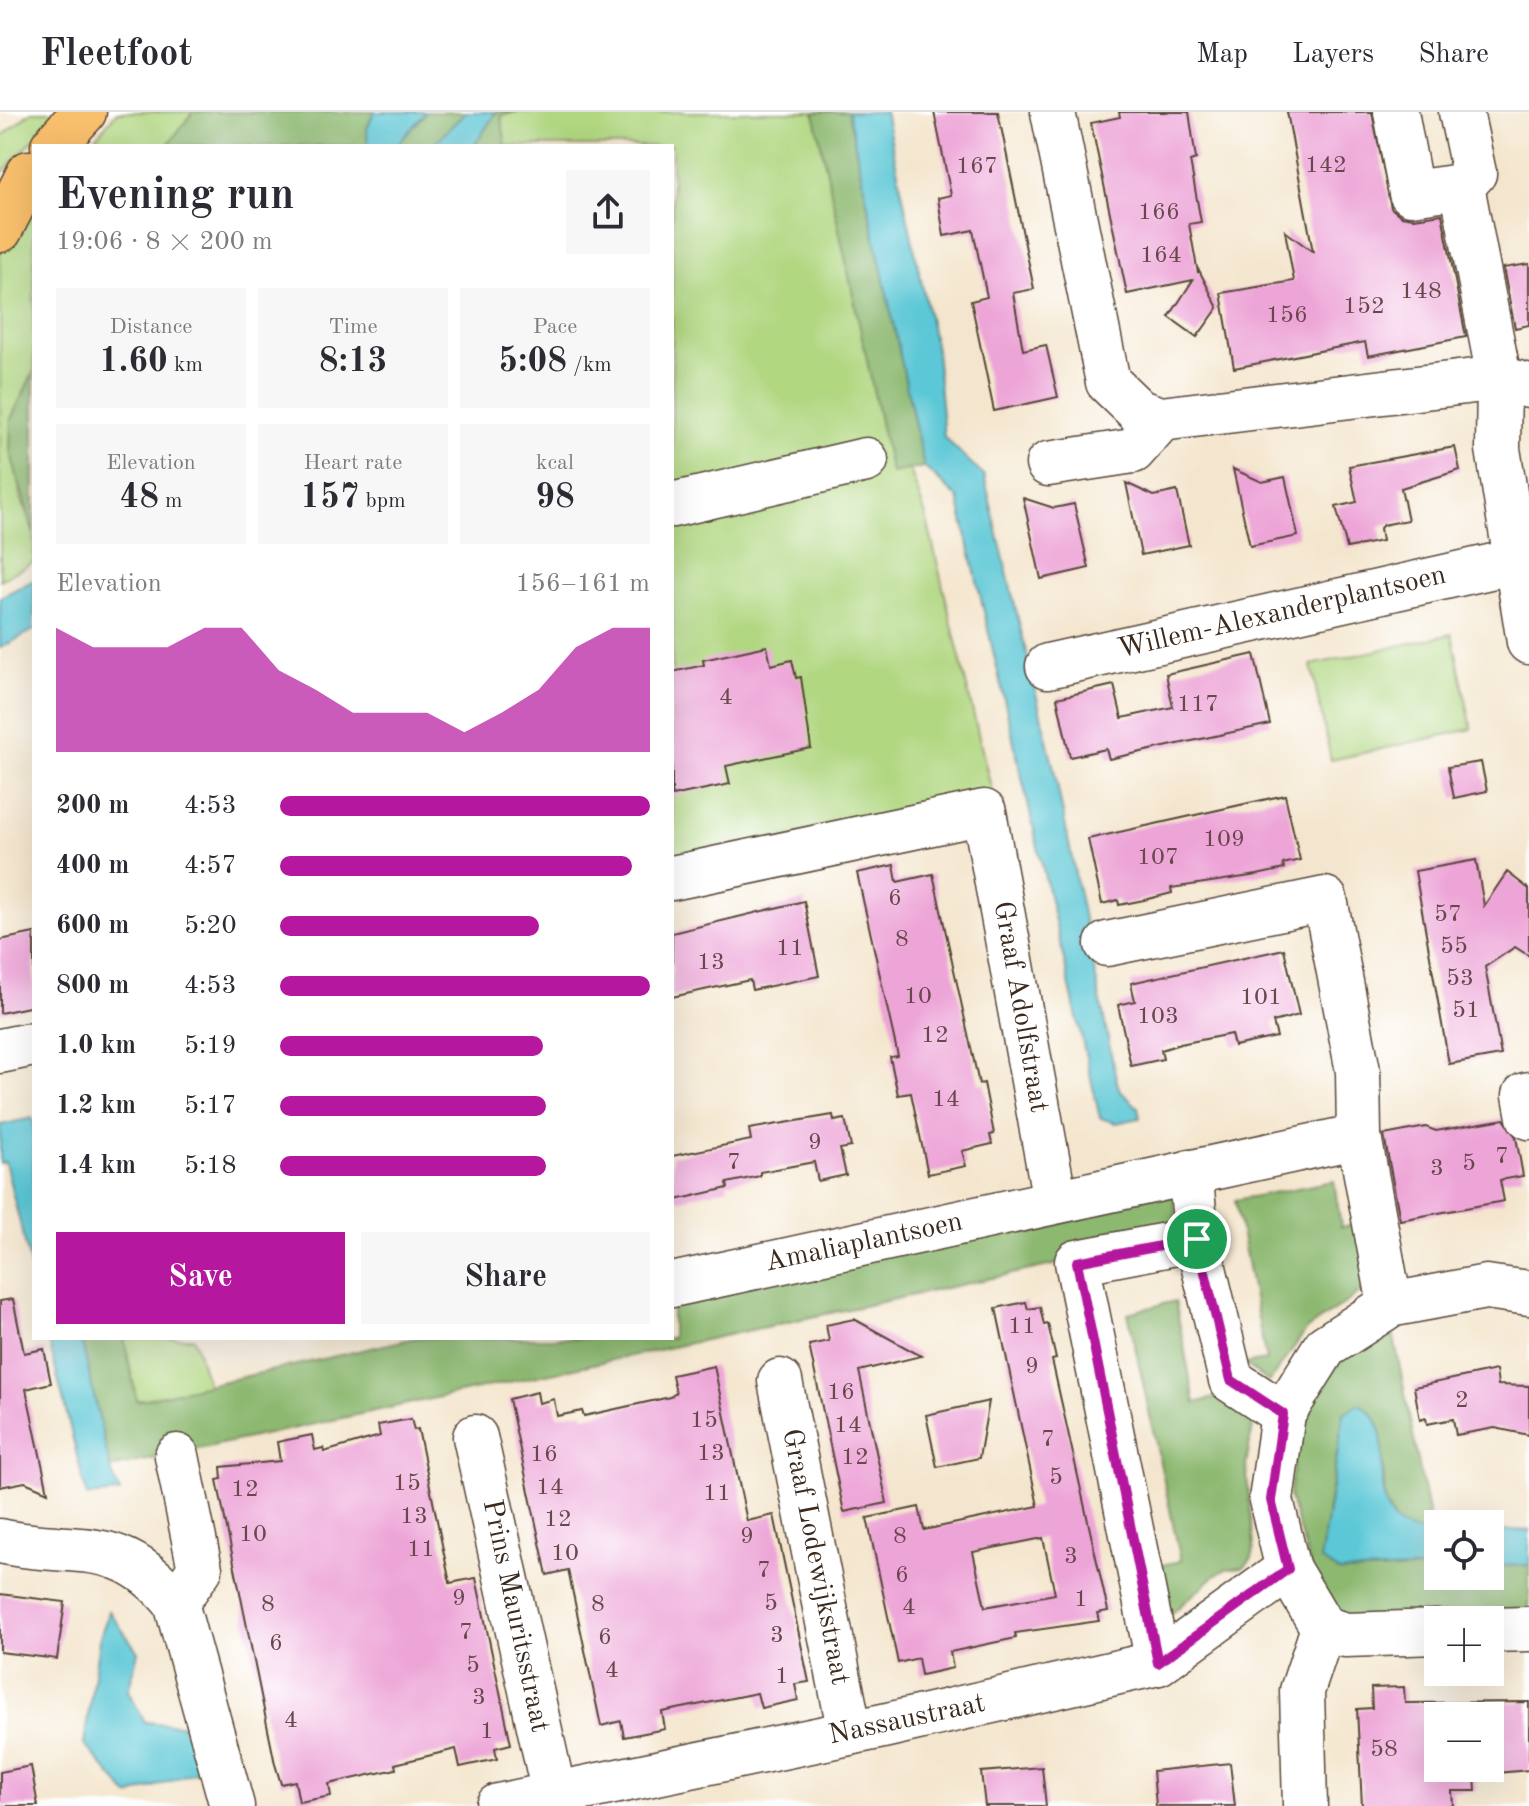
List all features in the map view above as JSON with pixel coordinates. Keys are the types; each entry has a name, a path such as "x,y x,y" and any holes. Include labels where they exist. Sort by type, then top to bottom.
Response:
{"main road":[{"path":"53,144 84,112"},
{"path":"0,230 29,169"}],"street":[{"path":"1053,112 1108,382 1139,412 1161,419 1514,382"},
{"path":"1396,112 1411,193 1462,186 1474,173 1461,112"},
{"path":"1462,186 1514,382 1498,449 1529,642"},
{"path":"1048,464 1133,451 1161,419"},
{"path":"674,505 866,460"},
{"name":"Willem-Alexanderplantsoen","path":"1048,666 1516,561"},
{"name":"Graaf Adolfstraat","path":"674,878 984,812 1055,1201"},
{"path":"1107,944 1325,899 1358,1071 1359,1136 1390,1305"},
{"path":"0,1051 32,1044"},
{"path":"1529,1094 1525,1095 1529,1117"},
{"path":"1055,1201 1359,1136"},
{"path":"1190,1172 1197,1239 1231,1380 1283,1414"},
{"name":"Amaliaplantsoen","path":"674,1285 1055,1201"},
{"path":"1158,1663 1077,1262 1197,1239"},
{"path":"1424,1632 1345,1635 1323,1628 1288,1569 1271,1500 1283,1414 1325,1347 1390,1305 1486,1287 1529,1293"},
{"name":"Graaf Lodewijkstraat","path":"780,1381 850,1733"},
{"name":"Prins Mauritsstraat","path":"475,1437 554,1794"},
{"path":"176,1603 200,1569 177,1456"},
{"path":"0,1541 110,1552 147,1572 176,1603 232,1806"},
{"name":"Nassaustraat","path":"498,1806 850,1733 1158,1663 1288,1569"},
{"path":"1305,1806 1302,1691 1323,1628"},
{"path":"1504,1630 1529,1629"}],"green space":[{"path":"31,112 60,112 0,175 0,138"},
{"path":"117,112 193,112 169,144 90,144"},
{"path":"193,112 374,112 367,129 368,144 169,144"},
{"path":"426,112 466,112 434,144 398,144"},
{"path":"496,112 836,112 908,464 926,516 992,792 674,863 674,144 473,144"},
{"path":"496,112 516,112 501,116 506,144 475,144"},
{"path":"814,112 848,112 924,467 891,473"},
{"path":"32,210 32,375 11,419 20,495 32,528 32,563 0,580 0,251"},
{"path":"32,375 32,527 10,451 11,419"},
{"path":"1452,634 1472,729 1331,760 1311,665"},
{"path":"1334,1181 1341,1227 1366,1223 1367,1298 1361,1292 1307,1329 1269,1382 1244,1364 1266,1360 1235,1200"},
{"path":"1172,1188 1178,1227 1053,1265 110,1468 81,1340 124,1340 137,1401 406,1340 674,1340 674,1295"},
{"path":"1175,1301 1195,1403 1221,1396 1254,1420 1246,1465 1254,1547 1252,1558 1244,1567 1226,1569 1213,1577 1169,1616 1156,1566 1181,1561 1128,1313"},
{"path":"1392,1327 1428,1510 1424,1510 1424,1533 1407,1532 1395,1522 1385,1504 1383,1462 1344,1413 1327,1513 1340,1572 1424,1569 1424,1590 1504,1590 1504,1566 1529,1565 1529,1611 1504,1612 1504,1606 1424,1606 1424,1615 1338,1618 1324,1611 1289,1496 1301,1413 1351,1347"},
{"path":"124,1340 195,1340 208,1386 136,1401"}],"water":[{"path":"374,112 426,112 398,144 368,144 367,129"},
{"path":"466,112 496,112 475,144 434,144"},
{"path":"848,112 885,112 936,350 944,437 984,476 1054,769 1116,1079 1120,1091 1138,1107 1140,1118 1116,1123 1100,1118 958,498 924,467"},
{"path":"32,581 32,631 0,648 0,597"},
{"path":"32,1118 32,1272 5,1162 0,1163 0,1125"},
{"path":"48,1340 81,1340 110,1468 120,1493 87,1496"},
{"path":"1359,1404 1374,1417 1381,1436 1385,1501 1392,1518 1409,1530 1424,1532 1424,1569 1340,1572 1320,1560 1344,1413"},
{"path":"1529,1530 1529,1565 1504,1566 1504,1531"},
{"path":"109,1611 138,1652 128,1691 145,1722 189,1726 202,1769 129,1796 84,1744 99,1640"}],"building":[{"path":"934,112 998,112 1034,289 1013,293 1023,350 1046,345 1058,397 994,411 971,301 987,297 973,230 944,236 938,198 951,195"},
{"path":"1119,112 1189,112 1196,159 1190,161 1201,222 1189,224 1198,273 1199,270 1218,308 1197,337 1169,317 1193,280 1127,294 1091,123 1120,117"},
{"path":"1287,112 1372,112 1391,208 1401,216 1414,218 1442,214 1466,337 1368,356 1365,342 1234,368 1221,293 1294,281 1285,231 1313,252"},
{"path":"1529,264 1529,325 1515,328 1503,268"},
{"path":"1455,447 1460,470 1401,488 1408,520 1383,525 1380,528 1382,541 1347,548 1336,507 1357,502 1349,466"},
{"path":"1233,469 1262,482 1285,477 1298,536 1250,546"},
{"path":"1126,483 1154,496 1177,491 1189,545 1141,555"},
{"path":"1023,498 1054,508 1074,504 1089,568 1041,579"},
{"path":"767,646 771,665 792,660 796,678 801,677 811,748 726,766 730,784 674,796 674,672 704,665 703,660"},
{"path":"1254,654 1270,724 1109,759 1106,749 1070,757 1057,698 1114,685 1122,718 1173,707 1166,674"},
{"path":"1481,762 1487,791 1454,798 1448,767"},
{"path":"1285,795 1300,860 1283,864 1284,869 1257,875 1171,888 1172,893 1119,905 1118,900 1102,904 1088,839"},
{"path":"1476,860 1484,906 1507,872 1529,889 1529,956 1515,947 1485,967 1501,1055 1449,1064 1415,871"},
{"path":"894,865 897,882 933,874 979,1084 984,1083 994,1134 990,1135 992,1144 962,1151 966,1166 928,1174 911,1093 898,1095 890,1057 898,1056 857,873"},
{"path":"804,901 819,976 752,990 750,980 674,997 674,933"},
{"path":"32,933 32,1006 0,1013 0,940"},
{"path":"1284,949 1299,1015 1273,1022 1277,1037 1234,1046 1231,1034 1180,1044 1161,1050 1163,1059 1131,1066 1118,1005 1135,1001 1131,983"},
{"path":"833,1115 834,1121 845,1119 851,1147 840,1149 846,1175 818,1181 814,1162 760,1172 760,1176 727,1183 728,1188 674,1201 674,1156 751,1140 749,1129"},
{"path":"1504,1119 1516,1137 1523,1176 1500,1180 1504,1201 1400,1220 1384,1135 1426,1127 1436,1131"},
{"path":"13,1299 24,1353 44,1349 51,1383 26,1389 48,1492 25,1482 0,1487 0,1301"},
{"path":"1026,1302 1028,1309 1040,1307 1044,1325 1048,1324 1056,1359 1052,1360 1108,1611 1097,1613 1099,1621 1015,1633 1016,1638 950,1652 953,1668 921,1675 918,1658 898,1663 867,1518 919,1507 924,1530 1038,1506 996,1308","holes":["1043,1538 1055,1594 985,1607 973,1552"]},
{"path":"854,1319 921,1356 859,1371 887,1503 844,1512 809,1345 829,1341 826,1325"},
{"path":"714,1366 747,1521 774,1515 809,1682 795,1684 798,1700 761,1708 757,1693 662,1712 665,1729 624,1737 621,1721 601,1726 568,1570 547,1575 509,1399 537,1392 539,1403 554,1399 557,1416 582,1411 584,1416 670,1397 676,1393 672,1375"},
{"path":"1496,1370 1498,1385 1529,1386 1529,1435 1495,1428 1456,1435 1453,1419 1427,1424 1426,1418 1420,1420 1414,1387"},
{"path":"989,1401 979,1458 937,1467 926,1415"},
{"path":"411,1419 414,1430 418,1429 450,1583 476,1578 511,1744 495,1748 497,1759 460,1767 456,1749 395,1764 396,1769 329,1784 331,1796 299,1802 295,1781 281,1784 275,1764 217,1480 222,1479 221,1467 280,1461 277,1442 312,1435 315,1450 323,1448 324,1452 380,1436 378,1425"},
{"path":"0,1594 65,1602 57,1659 0,1652"},
{"path":"1404,1687 1405,1703 1424,1703 1424,1782 1475,1782 1476,1791 1452,1791 1453,1806 1362,1806 1357,1709 1372,1708 1371,1688"},
{"path":"1504,1702 1529,1702 1529,1770 1504,1772"},
{"path":"1230,1763 1235,1806 1156,1806 1153,1771"},
{"path":"31,1766 38,1806 0,1806 0,1772"},
{"path":"1042,1767 1046,1806 985,1806 981,1772"}],"route":[{"path":"1197,1239 1231,1380 1283,1414 1271,1500 1288,1569 1158,1663 1077,1262 1197,1239"}]}
